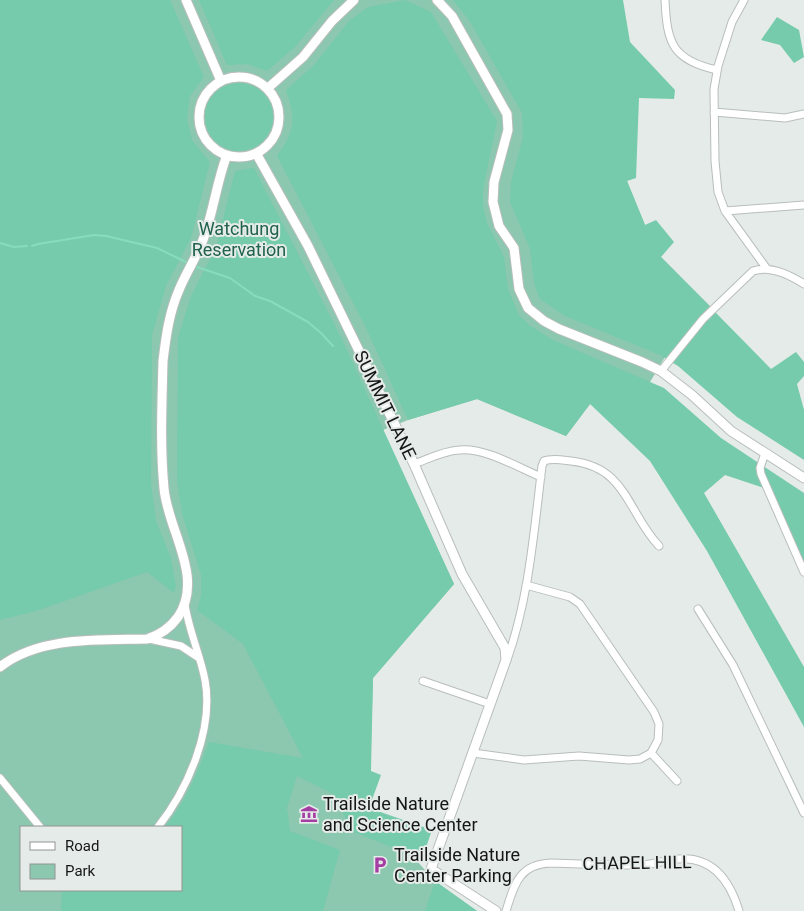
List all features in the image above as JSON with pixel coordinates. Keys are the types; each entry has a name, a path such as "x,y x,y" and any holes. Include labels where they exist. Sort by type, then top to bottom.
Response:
{"street":[{"path":"186,0 221,81"},
{"path":"268,88 303,57 332,21 354,0"},
{"path":"437,0 452,16 507,114 508,130 494,182 493,202 499,226 514,248 519,289 524,302 532,312 551,325 661,371 692,395 730,431 804,478"},
{"path":"665,0 667,28 675,48 690,62 717,70"},
{"path":"744,0 732,22 717,70 714,89 714,161 717,185 725,211 767,269"},
{"path":"233,77 246,77 258,81 268,88 276,99 279,111 279,124 275,136 267,146 247,156 227,155 215,149 206,139 200,127 199,113 203,100 210,89 221,81 233,77"},
{"path":"714,112 785,118 804,114"},
{"name":"SUMMIT LANE","path":"256,153 308,246 414,464 462,574 504,648 506,660"},
{"path":"147,639 156,636 176,620 184,605 187,587 185,561 170,520 164,489 163,361 173,304 206,232 221,171 227,155"},
{"path":"725,211 804,205"},
{"path":"661,371 703,319 748,274 760,268 767,269 792,277 804,284"},
{"path":"414,464 452,451 470,450 483,452 541,477"},
{"path":"765,453 760,468 761,474 804,572"},
{"path":"496,911 431,869 518,624 526,585 544,461 550,459 583,463 595,466 606,472 615,481 659,546"},
{"path":"473,753 524,760 579,756 640,759 651,753 657,745 659,724 654,712 580,604 570,597 526,585"},
{"path":"159,826 170,810 197,755 205,721 206,691 184,605"},
{"path":"698,609 733,665 804,813"},
{"path":"0,667 23,653 52,645 93,641 147,639 181,646 199,658"},
{"path":"423,682 490,704"},
{"path":"651,753 677,781"},
{"path":"0,778 39,826"},
{"name":"CHAPEL HILL","path":"506,911 516,882 523,873 536,865 551,863 646,865 681,859 698,861 718,872 732,890 740,911"}],"green space":[{"name":"Watchung Reservation","path":"0,0 619,0 627,181 645,225 661,257 710,306 665,357 650,382 590,404 566,436 477,399 408,420 383,430 454,584 373,678 369,808 435,881 477,911 0,911"},
{"path":"0,0 170,0 204,77 190,96 187,119 192,140 210,162 191,238 166,286 152,335 151,484 156,521 171,558 176,586 174,593 147,572 36,611 0,620"},
{"path":"199,0 334,0 294,48 267,71 247,64 227,65"},
{"path":"405,0 431,12 497,121 483,189 483,206 487,223 504,257 508,289 519,315 529,325 553,340 664,388 721,438 804,493 804,562 770,490 725,475 704,493 804,667 804,727 707,551 650,461 590,404 566,436 477,399 408,420 365,326 277,156 287,139 292,124 291,109 286,90 314,65 349,21 368,7"},
{"path":"453,0 623,0 630,42 675,90 674,99 639,98 636,178 627,181 645,225 656,220 674,242 661,257 771,369 796,352 804,362 804,376 797,384 804,410 804,460 737,417 678,366 660,355 565,316 540,299 534,283 530,249 510,202 511,182 523,137 522,113 469,20"},
{"path":"777,17 799,30 804,57 794,63 780,45 761,40"},
{"path":"239,83 252,85 263,93 271,104 273,117 271,130 263,141 252,149 239,151 226,149 215,141 207,130 205,117 207,104 215,93 226,85"},
{"path":"254,168 341,337 454,584 373,678 371,771 381,775 369,808 432,830 422,859 351,831 335,795 297,776 287,808 290,831 340,850 323,911 61,911 62,892 67,891 182,891 182,826 166,826 179,808 190,787 209,742 303,758 243,644 197,610 201,596 201,575 182,514 177,481 178,338 191,296 216,247 235,171"},
{"path":"435,881 477,911 425,911"}],"waterway":[{"path":"32,246 94,235 106,236 157,248 188,263"},
{"path":"0,243 14,247 27,246"},
{"path":"197,267 230,278 255,296 270,301 308,322 333,346"}],"place":[{"name":"Trailside Nature and Science Center","path":"309,814"},
{"name":"Trailside Nature Center Parking","path":"380,865"}]}
